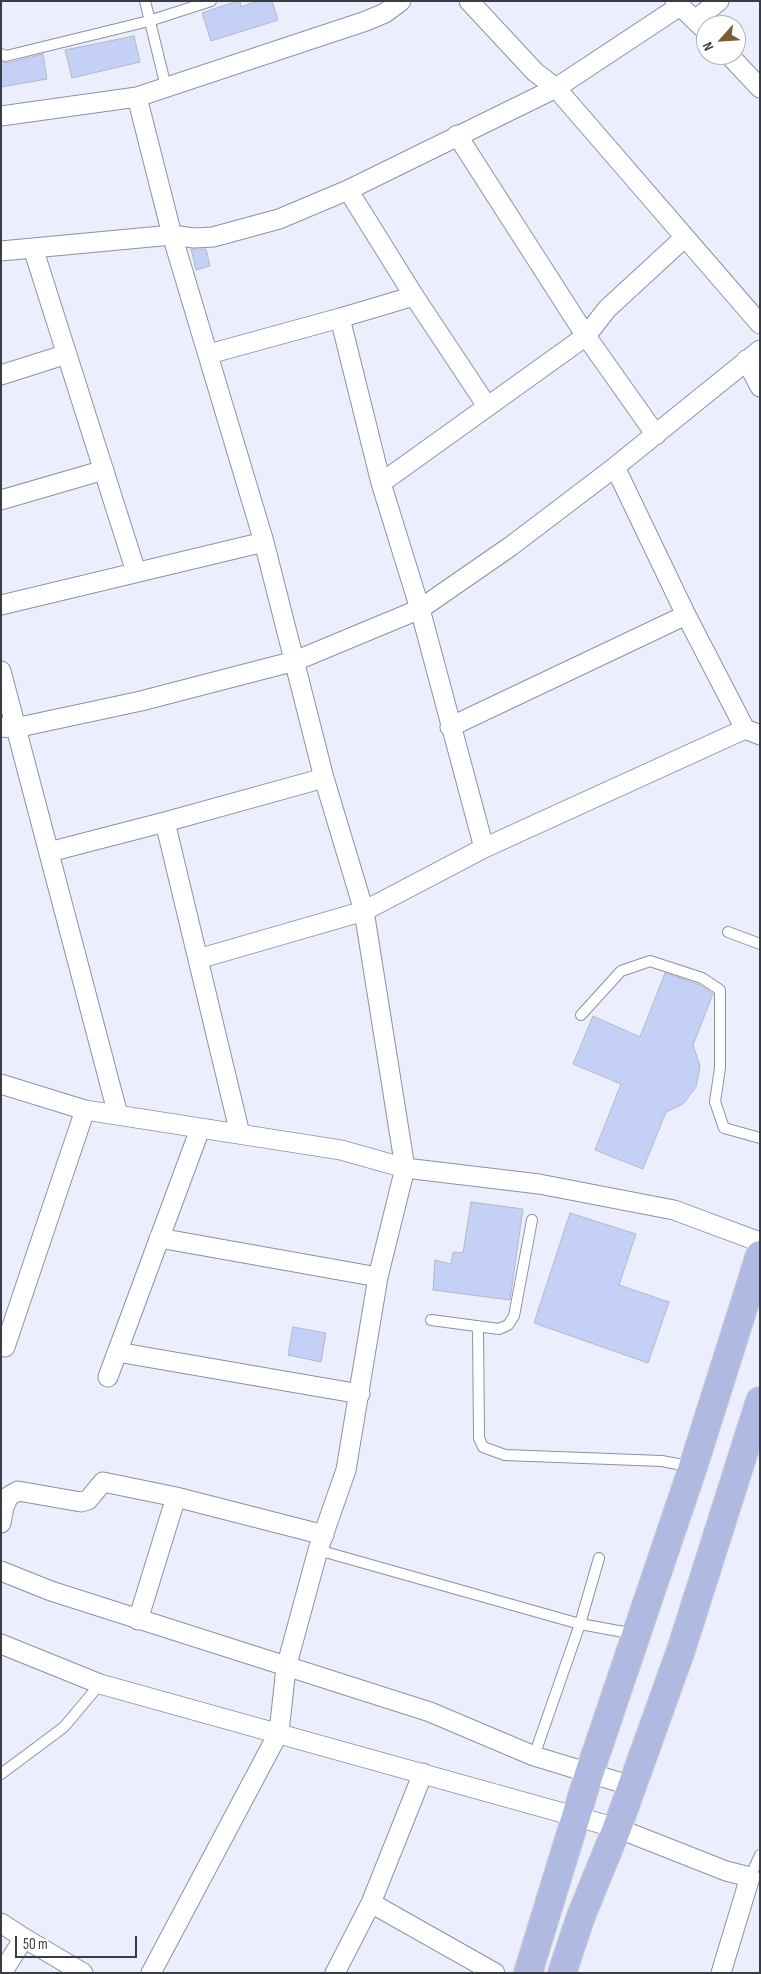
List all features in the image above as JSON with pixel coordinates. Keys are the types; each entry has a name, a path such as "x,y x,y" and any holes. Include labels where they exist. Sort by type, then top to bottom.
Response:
{"main road":[{"path":"528,1973 589,1774 694,1467 760,1255"},
{"path":"562,1973 581,1916 617,1828 681,1650 760,1401"}],"street":[{"path":"1,116 137,97 366,21 385,13 401,1"},
{"path":"470,1 535,72 556,88 760,324"},
{"path":"709,15 719,1"},
{"path":"1,251 172,235 194,238 213,237 279,219 348,190 556,88 677,4 696,21"},
{"path":"738,65 760,88"},
{"path":"137,97 172,235 264,542 324,778 364,911 405,1168 378,1277 346,1470 321,1542 286,1668 279,1732 151,1973"},
{"path":"457,135 586,336 656,435"},
{"path":"348,190 414,296 487,406"},
{"path":"381,483 586,336 607,309 684,238"},
{"path":"33,248 136,572"},
{"path":"209,354 414,296"},
{"path":"340,318 381,483 420,609 450,727 484,848"},
{"path":"1,375 67,354"},
{"path":"8,727 141,701 294,661 420,609 511,546 616,468 753,355 760,387"},
{"path":"198,959 364,911 484,848 752,732 686,615 616,468"},
{"path":"1,500 104,470"},
{"path":"1,605 264,542"},
{"path":"450,727 686,615"},
{"path":"1,671 8,727 49,852 118,1115"},
{"path":"49,852 324,778"},
{"path":"165,822 240,1134"},
{"path":"1,1084 85,1110 341,1150 405,1168 539,1184 674,1210 760,1242"},
{"path":"6,1347 85,1110"},
{"path":"108,1377 200,1129"},
{"path":"159,1238 378,1277"},
{"path":"118,1352 360,1394"},
{"path":"1,1523 4,1507 10,1496 18,1491 81,1502 88,1500 104,1482 176,1497 321,1542"},
{"path":"138,1620 176,1497"},
{"path":"1,1571 51,1591 138,1620 430,1712 534,1756 632,1786"},
{"path":"1,1644 100,1684 577,1816 617,1828 726,1871 750,1877 721,1973"},
{"path":"335,1973 371,1902 423,1772"},
{"path":"371,1902 496,1973"},
{"path":"1,1923 83,1973"},
{"path":"2,1973 24,1938"}],"lane":[{"path":"144,1 166,87"},
{"path":"1,54 6,56 149,21 211,1"},
{"path":"728,932 760,944"},
{"path":"581,1016 621,972 650,962 702,978 720,990 720,1068 715,1102 724,1128 760,1138"},
{"path":"431,1320 499,1329 508,1325 514,1316 532,1220"},
{"path":"478,1326 479,1438 483,1447 506,1455 662,1461 694,1467"},
{"path":"321,1542 580,1624 636,1634"},
{"path":"534,1756 580,1624 599,1558"},
{"path":"1,1774 64,1727 100,1684"},
{"path":"750,1877 760,1855"}],"building":[{"path":"240,1 241,7 258,1 272,1 278,20 211,41 202,13"},
{"path":"134,36 140,62 72,78 65,50"},
{"path":"43,54 47,79 1,87 1,62 8,63"},
{"path":"191,249 206,249 210,266 196,270"},
{"path":"665,973 700,985 713,994 693,1045 700,1066 696,1087 683,1104 666,1112 643,1169 595,1150 621,1084 573,1064 593,1016 640,1037"},
{"path":"471,1202 523,1209 510,1300 433,1290 435,1260 451,1264 453,1252 463,1253"},
{"path":"570,1213 636,1234 619,1285 669,1302 648,1363 534,1323"},
{"path":"293,1327 326,1333 321,1362 288,1355"}]}
